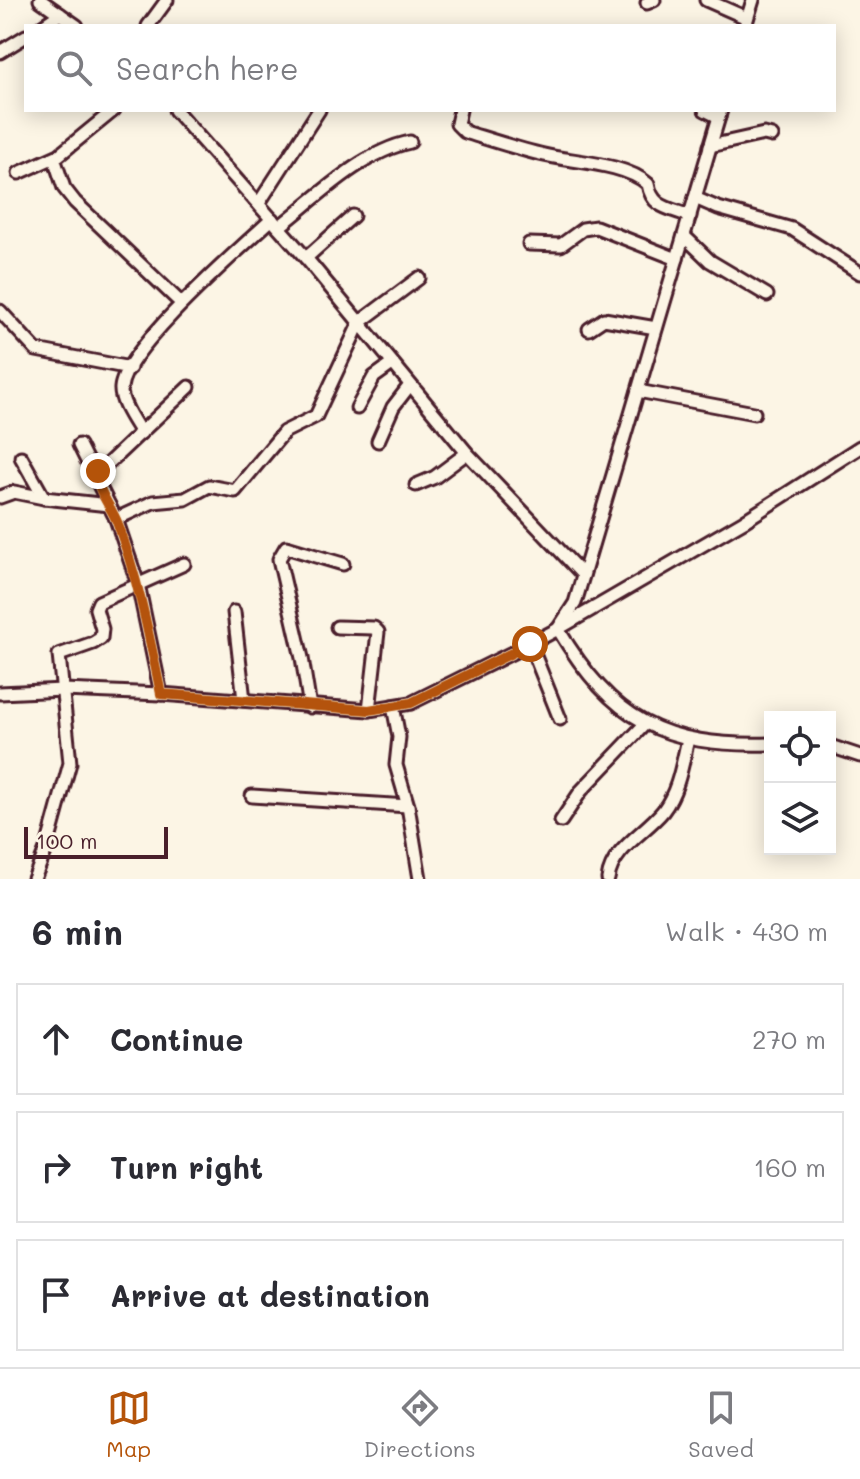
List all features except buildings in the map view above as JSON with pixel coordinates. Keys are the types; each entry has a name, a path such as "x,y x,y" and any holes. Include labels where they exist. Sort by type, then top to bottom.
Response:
{"street":[{"path":"40,0 74,24"},
{"path":"149,24 167,0"},
{"path":"706,0 746,22 753,0"},
{"path":"45,24 60,14"},
{"path":"0,52 24,37"},
{"path":"19,173 54,158 112,112"},
{"path":"177,112 306,258 467,453 583,575"},
{"path":"259,203 318,112"},
{"path":"460,112 457,124 465,132 540,154 594,162 641,178 648,184 652,200 690,216"},
{"path":"558,629 575,603 720,114"},
{"path":"710,146 764,134 772,136"},
{"path":"141,433 122,396 122,384 130,368 181,303 275,223 389,146 410,142"},
{"path":"54,158 64,188 75,202 181,303"},
{"path":"695,198 718,208 792,229 860,273"},
{"path":"306,258 353,216"},
{"path":"529,244 561,245 583,229 596,227 677,259"},
{"path":"684,236 710,261 767,295"},
{"path":"116,519 153,502 185,499 209,486 235,491 284,432 316,416 360,322 419,278"},
{"path":"0,311 36,350 130,368"},
{"path":"589,329 604,319 656,328"},
{"path":"357,408 374,377 392,364"},
{"path":"378,441 393,407 410,385"},
{"path":"96,475 189,387"},
{"path":"638,391 754,413"},
{"path":"79,445 116,519 138,584 161,694"},
{"path":"0,693 63,690 161,694 369,710 411,703 558,629 744,521 860,447"},
{"path":"416,485 435,477 467,453"},
{"path":"21,457 44,498"},
{"path":"0,497 14,492 109,505"},
{"path":"310,707 279,559 286,547 292,547 343,564"},
{"path":"34,879 47,847 70,763 59,655 101,638 97,605 184,564"},
{"path":"234,612 244,700"},
{"path":"337,627 374,628 378,632 369,710"},
{"path":"558,629 581,667 613,702 645,724 688,739 718,744 764,744"},
{"path":"530,644 560,719"},
{"path":"393,706 399,737 396,765 408,806 420,879"},
{"path":"561,821 581,791 645,724"},
{"path":"608,879 613,861 663,810 676,790 688,739"},
{"path":"836,748 860,756"},
{"path":"252,796 408,806"}],"route":[{"path":"98,471 96,479 116,519 138,584 161,694 369,710 411,703 530,644"}]}
